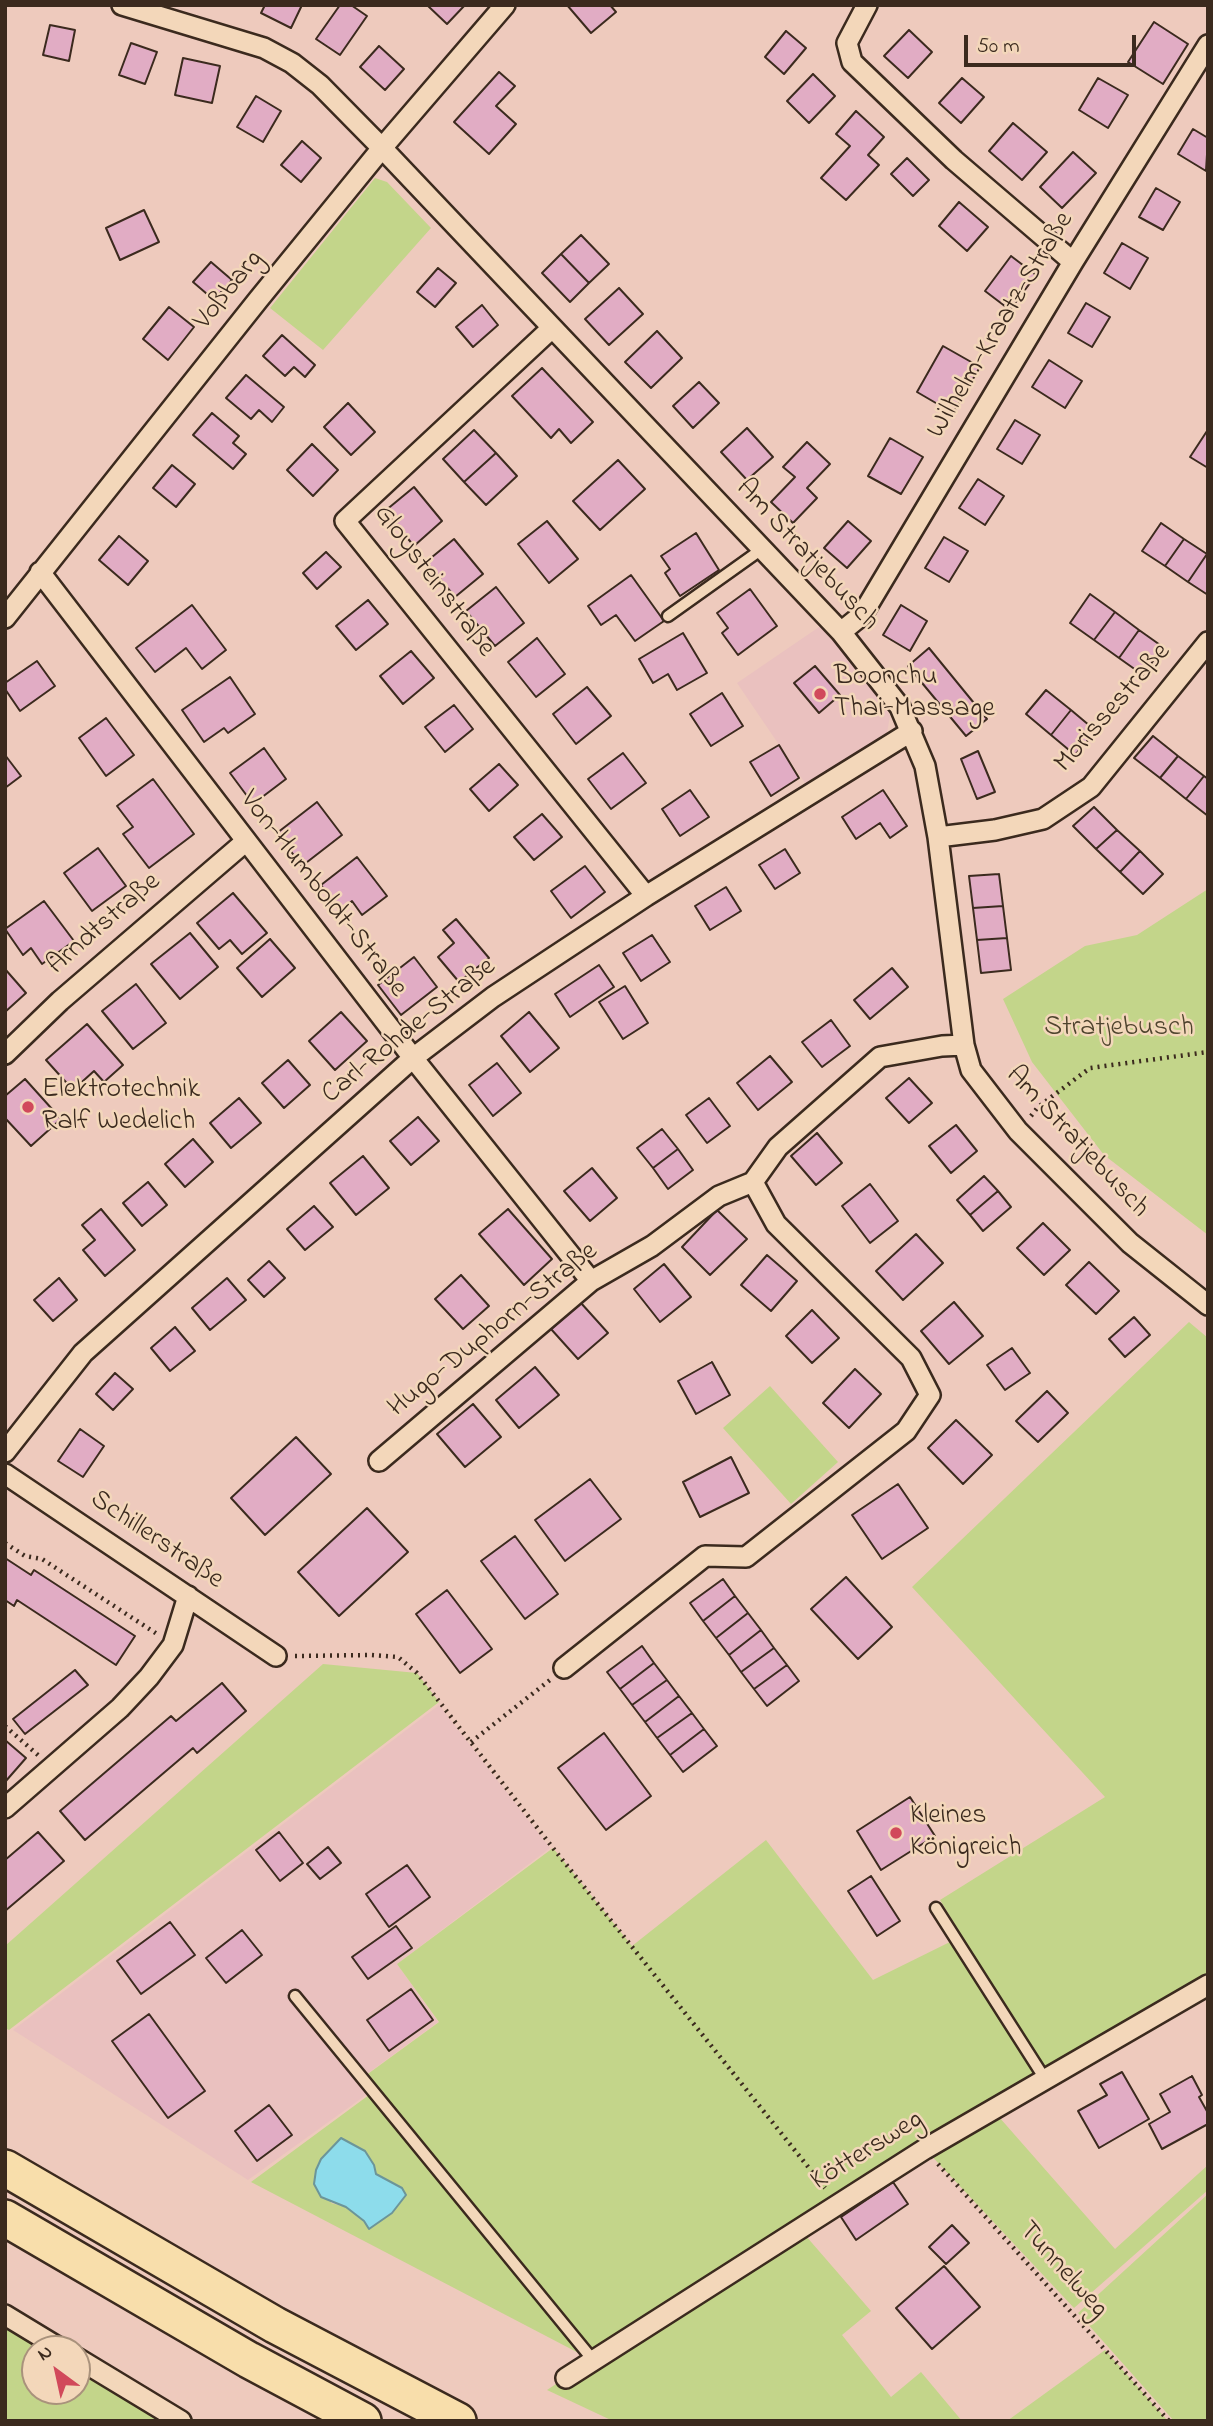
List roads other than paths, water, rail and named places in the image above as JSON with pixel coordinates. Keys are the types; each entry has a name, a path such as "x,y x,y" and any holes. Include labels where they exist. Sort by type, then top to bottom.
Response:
{"highway":[{"path":"5,2168 264,2318 458,2421"},
{"path":"5,2218 249,2360 363,2421"}],"street":[{"name":"Am Stratjebusch","path":"122,5 264,48 292,63 320,86 841,632 900,707 925,766 938,837 964,1045 971,1070 1018,1131 1130,1243 1208,1305"},
{"name":"Voßbarg","path":"5,618 382,148 505,5"},
{"path":"867,5 847,43 852,62 954,160 1073,262"},
{"name":"Wilhelm-Kraatz-Straße","path":"841,632 862,615 1073,262 1208,45"},
{"name":"Gloysteinstraße","path":"552,328 345,521 646,896"},
{"name":"Von-Humboldt-Straße","path":"40,572 412,1058 591,1281"},
{"name":"Morissestraße","path":"938,837 995,830 1043,818 1091,787 1208,642"},
{"name":"Carl-Rohde-Straße","path":"5,1452 83,1353 412,1058 493,997 646,896 912,731"},
{"name":"Arndtstraße","path":"5,1054 60,1001 245,842"},
{"path":"564,1668 705,1556 746,1557 906,1431 930,1395 911,1358 776,1224 753,1182 778,1147 880,1057 964,1045"},
{"name":"Hugo-Duphorn-Straße","path":"379,1461 591,1281 652,1246 719,1196 753,1182"},
{"name":"Schillerstraße","path":"5,1474 276,1656"},
{"path":"5,1808 120,1708 149,1677 173,1644 188,1596"},
{"name":"Köttersweg","path":"566,2378 925,2149 1208,1985"},
{"path":"5,2315 38,2335"},
{"path":"91,2366 181,2421"}],"lane":[{"path":"668,616 762,548"},
{"path":"936,1908 1045,2079"},
{"path":"295,1996 593,2360"}],"water":[{"path":"341,2138 365,2151 376,2174 402,2188 406,2195 392,2213 369,2229 364,2221 346,2207 321,2197 314,2184 321,2159"}],"place":[{"name":"Boonchu Thai-Massage","path":"820,694"},
{"name":"Elektrotechnik Ralf Wedelich","path":"28,1107"},
{"name":"Kleines Königreich","path":"896,1833"}],"park label":[{"name":"Stratjebusch","path":"1119,1029"}]}
